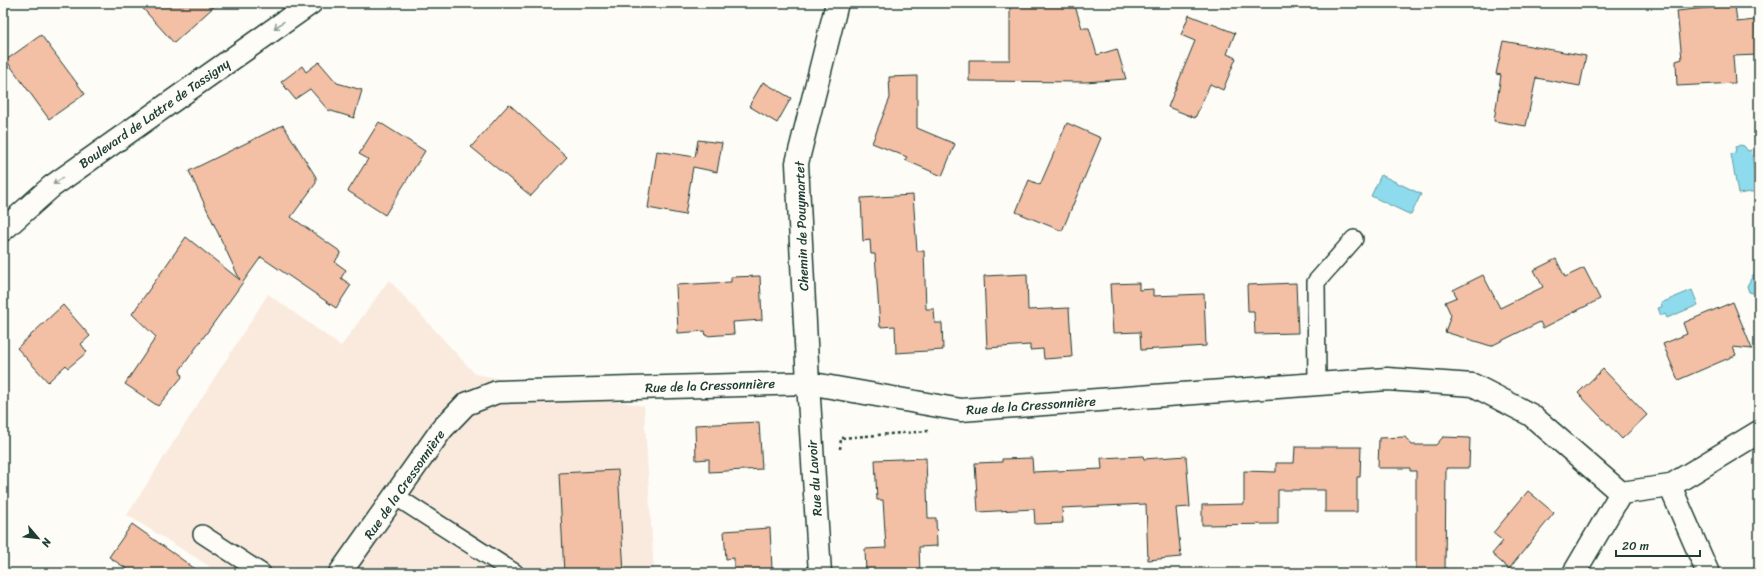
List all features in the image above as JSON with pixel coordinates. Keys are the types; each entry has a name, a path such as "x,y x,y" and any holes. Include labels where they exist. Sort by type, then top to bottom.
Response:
{"street":[{"name":"Boulevard de Lattre de Tassigny","path":"3,230 51,187 311,3"},
{"name":"Chemin de Pouymartet","path":"808,383 797,163 837,3"},
{"name":"Rue de la Cressonnière","path":"340,573 442,429 466,404 498,392 808,383 961,410 1387,379 1473,385 1531,415 1621,493"},
{"name":"Rue du Lavoir","path":"808,383 820,573"},
{"path":"1574,573 1621,493 1670,486 1759,432"},
{"path":"1670,486 1708,573"}],"lane":[{"path":"1317,384 1316,282 1354,239"},
{"path":"395,496 514,573"},
{"path":"202,534 262,573"}],"path":[{"path":"839,453 841,438 926,432 961,410"}],"shaded area":[{"path":"389,280 475,374 644,406 654,573 205,573 209,566 127,515 268,294 341,346"}],"water":[{"path":"1740,145 1744,146 1748,151 1751,150 1758,191 1738,194 1731,154 1735,153 1736,147"},
{"path":"1381,175 1421,194 1411,215 1371,196"},
{"path":"1759,269 1759,291 1753,293 1749,292 1747,286 1753,275"},
{"path":"1692,290 1698,305 1667,318 1665,314 1661,316 1658,308 1662,307 1661,303"}],"building":[{"path":"138,3 218,3 174,43"},
{"path":"1010,3 1074,3 1082,28 1089,28 1097,55 1117,49 1126,79 1085,82 969,81 969,60 1010,60"},
{"path":"1735,5 1737,22 1755,20 1759,55 1733,56 1735,83 1677,86 1676,61 1682,59 1677,11"},
{"path":"1189,15 1235,33 1227,54 1236,58 1223,90 1210,84 1195,118 1168,107 1195,41 1181,35"},
{"path":"41,35 85,94 49,119 6,60"},
{"path":"1503,41 1586,56 1580,86 1536,78 1526,126 1494,121 1501,75 1496,74"},
{"path":"319,62 337,83 362,90 354,118 328,110 310,89 295,99 281,82 302,66 306,72"},
{"path":"917,76 917,128 955,144 942,176 905,160 907,157 872,143 890,98 889,77"},
{"path":"763,82 791,98 777,123 749,106"},
{"path":"509,104 567,157 531,196 471,147"},
{"path":"379,122 425,151 385,215 348,191 368,159 359,154"},
{"path":"1067,123 1101,138 1062,231 1016,212 1029,180 1040,185"},
{"path":"283,125 316,177 316,183 291,217 341,252 335,262 346,270 341,278 351,285 336,308 261,257 180,370 182,377 158,406 125,384 156,337 132,314 186,237 240,280 189,171"},
{"path":"698,140 722,143 717,172 693,167 685,215 648,208 657,151 695,157"},
{"path":"913,195 917,251 924,251 926,309 934,309 935,323 942,323 943,350 896,353 895,326 880,327 875,254 871,254 870,240 863,241 861,198"},
{"path":"1556,259 1565,277 1584,268 1600,299 1543,328 1540,322 1491,346 1445,332 1451,315 1445,302 1457,297 1453,290 1483,275 1500,308 1543,287 1534,270"},
{"path":"1027,274 1028,310 1069,308 1072,357 1044,359 1043,349 1030,350 1030,345 987,348 984,276"},
{"path":"760,276 762,320 733,322 734,334 706,336 705,331 678,333 676,285 731,282 731,277"},
{"path":"1139,283 1139,290 1153,289 1153,296 1204,294 1206,346 1141,350 1140,332 1113,333 1110,284"},
{"path":"1296,283 1298,333 1255,334 1254,311 1248,311 1247,285"},
{"path":"1733,302 1752,349 1733,347 1736,355 1678,380 1663,344 1687,334 1683,323"},
{"path":"63,305 90,336 81,344 87,352 68,368 66,365 48,382 17,348"},
{"path":"1603,369 1647,415 1622,439 1578,393"},
{"path":"759,422 762,469 709,472 709,459 696,460 695,425"},
{"path":"1405,437 1412,445 1436,445 1443,437 1470,438 1469,468 1446,468 1445,572 1416,573 1416,471 1410,471 1410,468 1378,468 1379,438"},
{"path":"1295,447 1361,447 1360,477 1357,477 1357,512 1325,512 1325,490 1278,490 1278,524 1202,525 1202,505 1244,504 1244,471 1276,472 1276,463 1294,463"},
{"path":"1143,456 1144,459 1186,456 1190,507 1176,508 1181,557 1148,560 1146,504 1062,508 1063,523 1035,524 1034,509 978,512 975,463 1002,462 1002,459 1032,458 1033,472 1102,469 1101,458"},
{"path":"926,458 928,518 936,518 937,546 919,547 920,573 866,573 865,549 886,548 883,500 877,500 875,460"},
{"path":"618,470 624,573 564,573 559,473"},
{"path":"1528,491 1554,513 1509,569 1492,554 1503,541 1493,533"},
{"path":"132,524 201,573 133,573 109,557"},
{"path":"770,528 772,570 734,572 734,558 726,559 724,531"}]}
